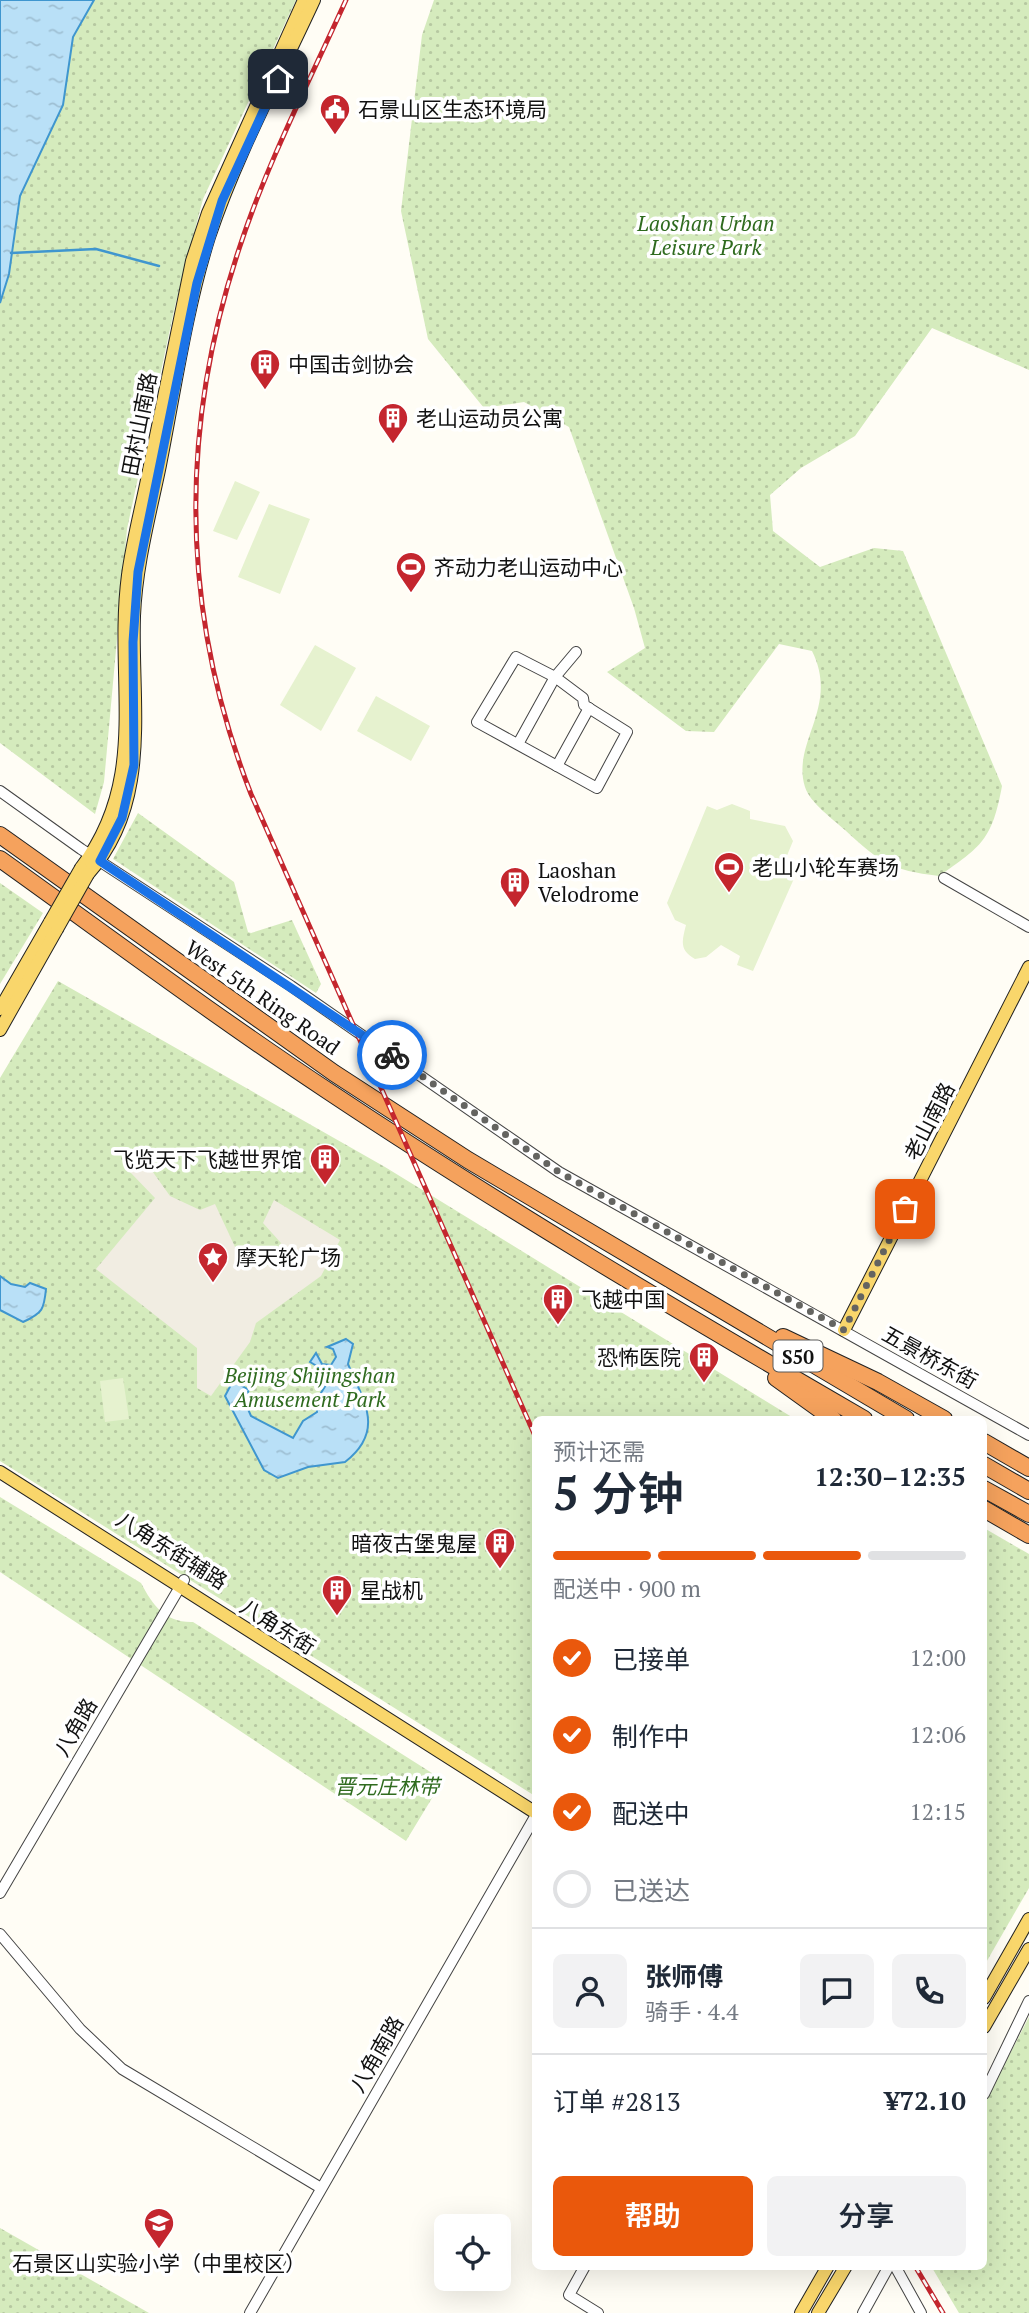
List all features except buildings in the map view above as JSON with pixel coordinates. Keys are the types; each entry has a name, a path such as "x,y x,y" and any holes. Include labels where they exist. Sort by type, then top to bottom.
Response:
{"highway":[{"name":"West 5th Ring Road","path":"0,835 334,1073 468,1160 901,1416"},
{"name":"West 5th Ring Road","path":"0,859 325,1090 458,1176 703,1326 859,1416"},
{"path":"690,1292 878,1382 939,1416"},
{"path":"703,1326 829,1416"},
{"path":"987,1444 1028,1467"},
{"path":"987,1467 1029,1491"},
{"path":"987,1491 1029,1514"},
{"path":"987,1511 1029,1535"}],"main road":[{"name":"田村山南路","path":"95,858 114,813 121,788 125,754 124,644 128,575 192,261 208,213 304,0"},
{"name":"田村山南路","path":"53,925 85,871 122,818 134,765 133,642 138,572 197,283 222,201 314,0"},
{"path":"0,1009 53,925"},
{"path":"0,1030 53,925"},
{"name":"老山南路","path":"844,1330 1029,967"},
{"name":"八角东街辅路","path":"0,1463 180,1586 532,1802"},
{"name":"八角东街","path":"0,1472 532,1815"},
{"name":"八角东街","path":"0,1482 180,1586"},
{"path":"987,1993 1029,1919"},
{"path":"987,2022 1029,1949"},
{"path":"801,2313 826,2270"},
{"path":"818,2313 844,2270"}],"street":[{"path":"518,744 555,677 576,652"},
{"path":"516,657 555,677 583,698 584,705 589,708 627,732 597,788 477,722 516,657"},
{"path":"557,765 589,708"},
{"name":"五景桥东街","path":"0,792 95,858 291,986 559,1172 1029,1435"},
{"path":"944,878 1029,927"},
{"name":"八角路","path":"0,1893 180,1586"},
{"name":"八角南路","path":"250,2313 532,1822"},
{"path":"0,1934 80,2029 122,2069 321,2188"},
{"path":"987,2088 1029,2001"},
{"path":"583,2270 569,2295 598,2313"},
{"path":"863,2313 888,2270"},
{"path":"897,2270 921,2313"}],"green space":[{"path":"0,0 296,0 203,199 175,306 127,529 104,782 95,814 0,743"},
{"name":"Laoshan Urban Leisure Park","path":"434,0 1029,0 1029,370 932,328 855,436 801,468 770,495 773,531 820,567 874,548 903,551 1002,786 994,819 983,840 966,857 939,876 897,868 887,863 822,810 808,793 802,771 804,755 821,690 819,671 812,651 779,644 714,732 686,731 607,672 645,648 634,608 569,427 524,402 484,408 428,339 401,211 422,35"},
{"path":"235,481 260,492 237,540 213,531"},
{"path":"269,504 310,519 280,594 238,577"},
{"path":"315,645 356,668 321,731 280,705"},
{"path":"376,696 430,726 411,761 357,731"},
{"name":"老山小轮车赛场","path":"732,804 750,811 750,819 785,826 793,841 786,858 800,865 753,971 737,965 740,956 721,945 706,957 695,959 690,956 683,945 686,925 675,920 667,903 707,806 717,810"},
{"path":"138,813 234,882 248,932 292,920 321,984 316,993 113,859"},
{"path":"0,883 43,913 0,984"},
{"name":"Beijing Shijingshan Amusement Park","path":"58,981 385,1167 790,1416 532,1416 532,1794 0,1461 0,1078"},
{"path":"123,1378 129,1419 105,1422 100,1381"},
{"name":"晋元庄林带","path":"0,1497 141,1583 161,1612 175,1620 193,1622 443,1780 406,1841 0,1572"},
{"path":"987,1530 1029,1554 1029,1888 987,1961"},
{"path":"1029,2017 1029,2313 959,2313 933,2270 987,2270 987,2098"},
{"path":"0,2228 149,2313 0,2313"}],"shaded area":[{"name":"摩天轮广场","path":"145,1161 170,1196 200,1210 215,1204 243,1264 270,1266 281,1243 263,1223 274,1200 340,1240 321,1276 256,1323 250,1342 211,1396 197,1388 197,1348 96,1269 155,1198 130,1172"}],"water":[{"path":"0,0 94,0 73,37 63,105 20,196 9,274 0,303"},
{"path":"0,1276 11,1284 25,1287 30,1283 46,1289 39,1313 23,1322 0,1310"},
{"path":"346,1339 353,1344 348,1364 368,1414 365,1438 358,1450 345,1462 308,1467 278,1478 264,1470 225,1396 233,1381 249,1390 244,1400 251,1416 293,1438 303,1421 317,1412 316,1401 332,1375 310,1362 316,1353 322,1364 331,1365 336,1357 333,1349 327,1347"}],"waterway":[{"path":"11,253 96,249 159,266"}],"railway":[{"path":"346,0 262,185 239,249 219,318 205,386 198,455 196,523 200,591 211,659 228,726 251,794 532,1429"},
{"path":"917,2270 943,2313"}],"way so far":[{"path":"392,1055 559,1172 844,1330 905,1209"}],"place":[{"name":"石景山区生态环境局","path":"335,136"},
{"name":"中国击剑协会","path":"265,391"},
{"name":"老山运动员公寓","path":"393,445"},
{"name":"齐动力老山运动中心","path":"411,594"},
{"name":"老山小轮车赛场","path":"729,894"},
{"name":"Laoshan Velodrome","path":"515,909"},
{"name":"飞览天下飞越世界馆","path":"325,1186"},
{"name":"摩天轮广场","path":"213,1284"},
{"name":"飞越中国","path":"558,1326"},
{"name":"恐怖医院","path":"704,1384"},
{"name":"暗夜古堡鬼屋","path":"500,1570"},
{"name":"星战机","path":"337,1617"},
{"name":"石景区山实验小学（中里校区）","path":"159,2250"}],"route":[{"path":"278,79 222,201 197,283 138,572 133,642 136,730 130,792 122,818 100,861 392,1055"}]}
